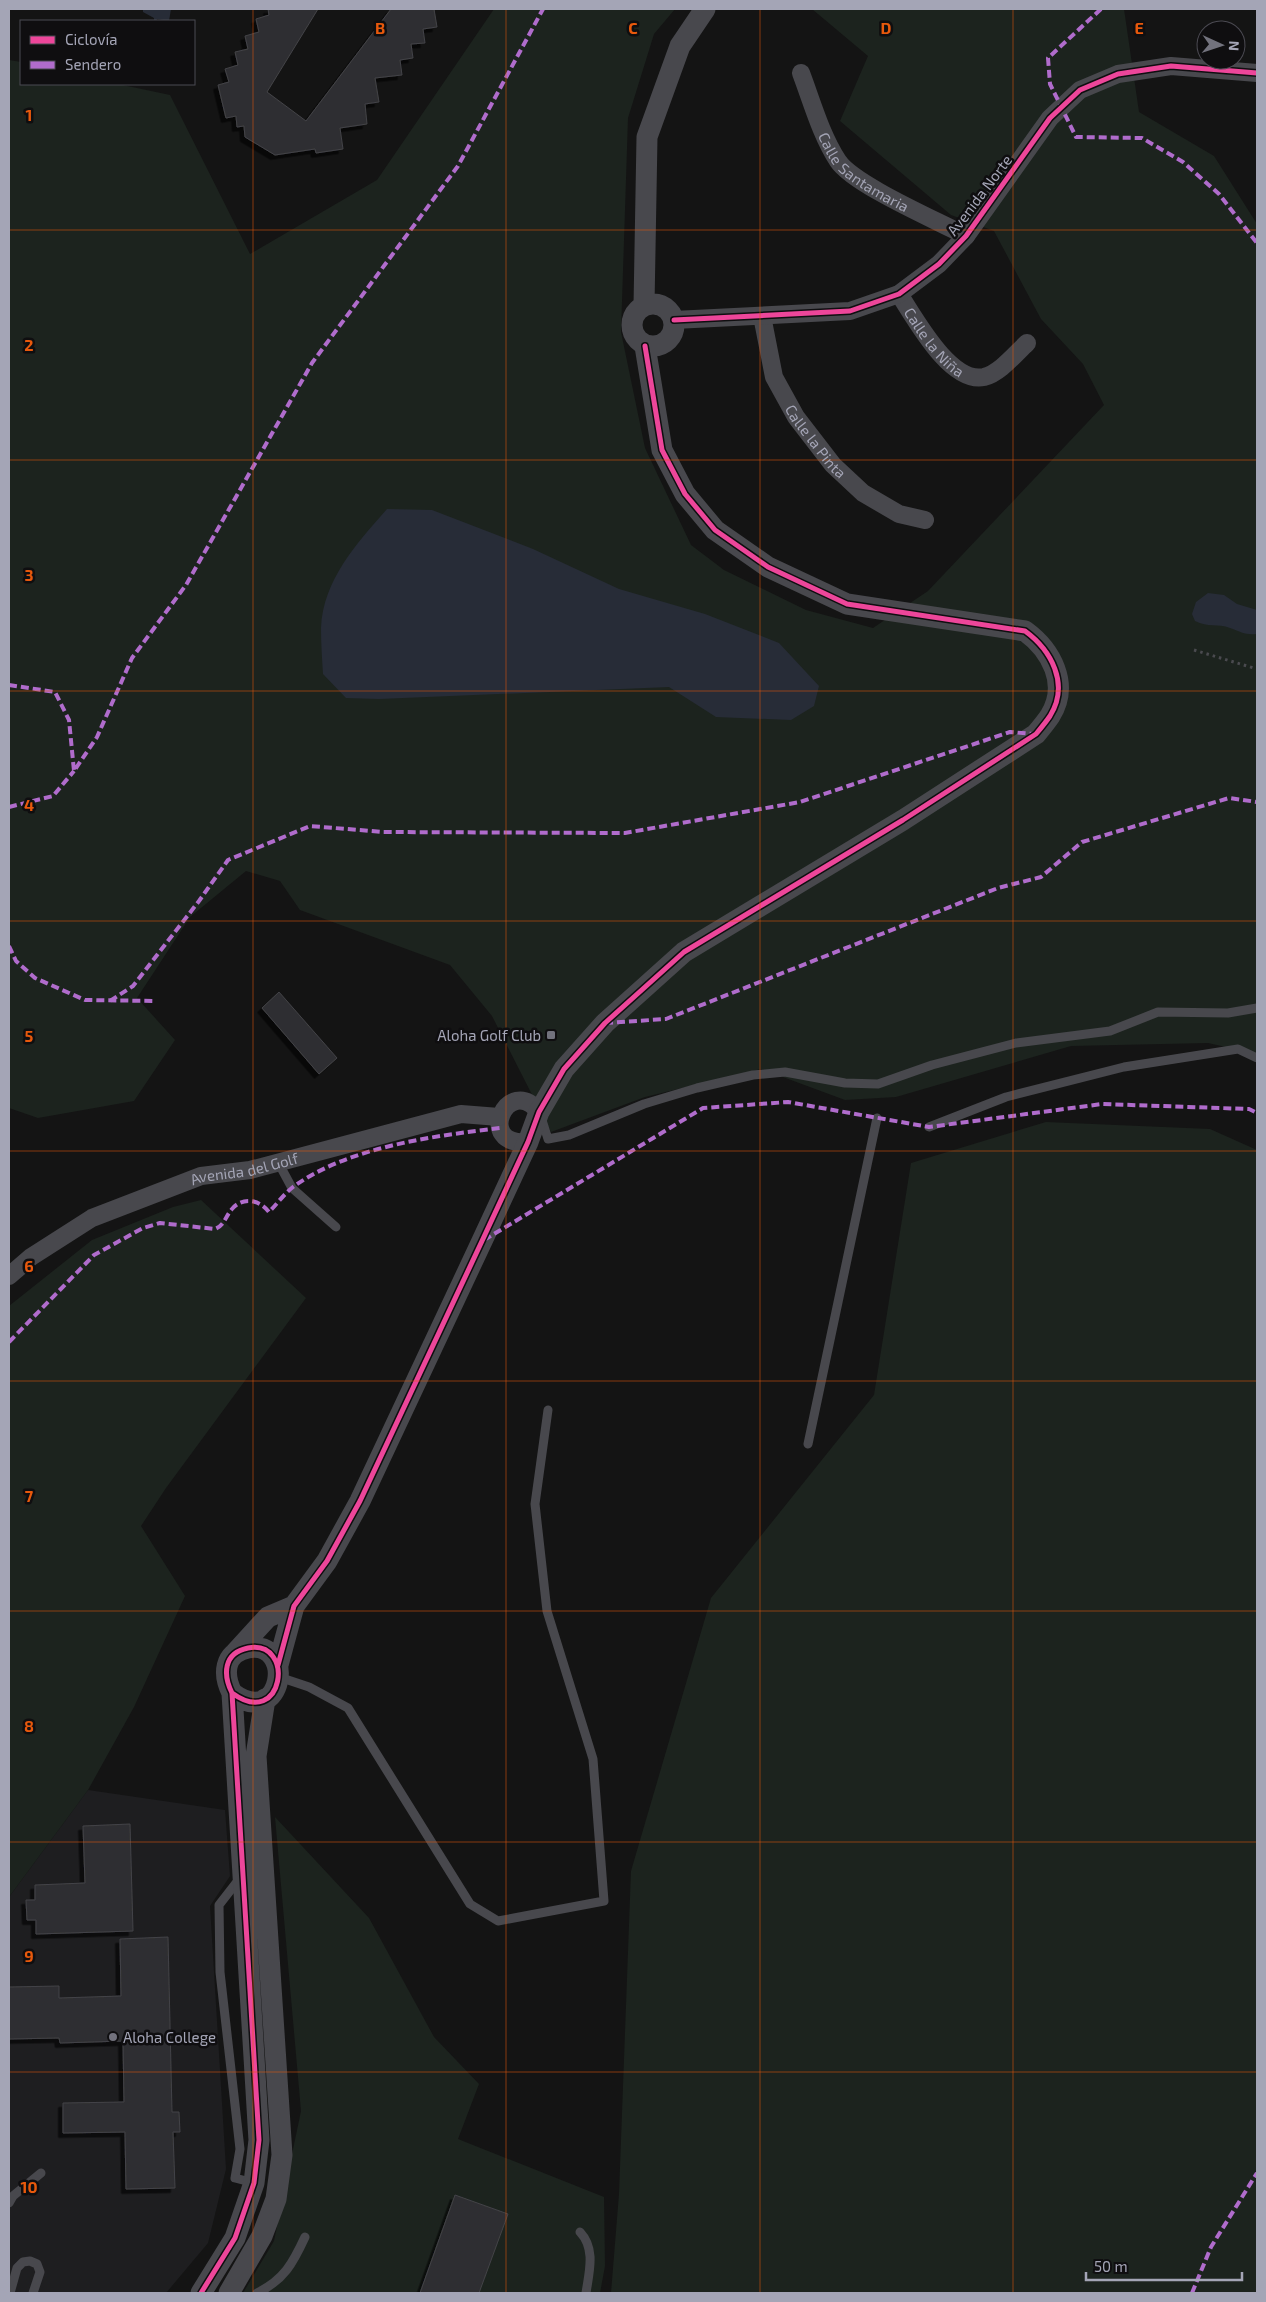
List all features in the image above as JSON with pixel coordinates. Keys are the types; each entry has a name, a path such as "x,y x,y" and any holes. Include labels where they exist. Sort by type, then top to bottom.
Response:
{"street":[{"path":"644,306 647,137 680,46 705,9"},
{"name":"Avenida Norte","path":"674,320 850,311 899,294 939,264 966,236 1050,118 1080,90 1118,74 1171,66 1257,73"},
{"name":"Calle Santamaria","path":"801,73 827,140 839,163 859,181 966,236"},
{"name":"Calle la Niña","path":"899,294 949,364 969,377 984,377 997,370 1027,344"},
{"path":"653,304 662,306 670,311 674,320 671,338 664,345 645,346 637,340 632,331 632,321 636,312 644,306 653,304"},
{"name":"Calle la Pinta","path":"762,316 774,376 796,417 833,465 863,494 899,514 925,520"},
{"path":"294,1606 268,1617 235,1653 227,1665 225,1680 232,1693 241,1700 253,1702 265,1699 275,1690 294,1606 328,1561 360,1500 528,1142 539,1112 564,1068 605,1023 684,952 903,820 1036,734 1052,714 1058,693 1056,668 1039,641 1025,631 847,604 768,567 715,530 685,494 662,450 645,346"},
{"path":"528,1142 516,1143 506,1138 500,1128 499,1116 503,1109 518,1101 526,1101 534,1105 539,1112"},
{"name":"Avenida del Golf","path":"9,1276 31,1257 92,1218 201,1176 250,1170 461,1114 499,1116"},
{"path":"235,1653 249,1648 261,1649 271,1655 278,1671"},
{"path":"201,2293 235,2238 254,2183 259,2140 232,1693"},
{"path":"229,2293 262,2236 276,2199 282,2155 256,1756 265,1699"}],"lane":[{"path":"539,1112 548,1139 555,1138 569,1135 644,1104 697,1088 753,1075 785,1072 845,1083 878,1084 932,1065 1016,1042 1110,1031 1158,1012 1228,1013 1257,1008"},
{"path":"929,1127 1006,1097 1124,1067 1238,1049 1257,1058"},
{"path":"808,1444 877,1118"},
{"path":"278,1162 292,1188 336,1227"},
{"path":"278,1671 348,1708 470,1904 498,1921 604,1901 593,1759 547,1611 535,1504 548,1410"},
{"path":"9,2203 13,2196 41,2173"},
{"path":"580,2232 586,2238 591,2255 586,2293"},
{"path":"257,2293 273,2286 292,2264 305,2238"},
{"path":"10,2293 17,2268 23,2262 30,2261 37,2264 40,2272 33,2293"}],"path":[{"path":"1194,650 1257,669"}],"shaded area":[{"path":"143,9 171,9 169,20 154,20 154,18 143,12"},
{"path":"494,9 675,9 654,34 628,118 621,332 645,448 691,545 724,570 806,610 873,628 928,591 1104,405 1083,364 1041,319 994,231 951,215 840,121 868,56 812,9 1124,9 1139,112 1214,156 1257,224 1257,1054 1208,1043 1071,1046 896,1097 845,1100 761,1069 645,1097 551,1132 492,1016 450,965 300,910 280,881 246,871 190,917 137,998 175,1040 134,1101 38,1118 9,1108 9,60 20,62 20,85 123,85 170,95 250,254 377,180"},
{"path":"387,509 432,510 533,549 619,589 705,614 779,643 819,686 814,706 791,720 716,717 669,687 379,699 346,698 323,674 321,628 323,610 335,578 344,563 364,535"},
{"path":"1208,593 1224,595 1237,604 1257,610 1257,634 1246,634 1226,627 1195,621 1192,614 1196,602"},
{"path":"1046,1122 1210,1129 1257,1150 1257,2293 611,2293 619,2194 631,1871 711,1598 874,1395 911,1163"},
{"path":"201,1200 306,1298 166,1488 141,1526 185,1596 134,1707 88,1790 9,1897 9,1306 92,1240 173,1207"},
{"name":"Aloha College","path":"88,1790 225,1810 230,1876 210,1906 226,2169 208,2243 166,2293 9,2293 9,1897"},
{"path":"275,1817 369,1918 434,2037 479,2084 458,2139 604,2197 605,2266 600,2293 243,2293 274,2241 301,2111"}],"building":[{"path":"268,9 318,9 267,92 306,121 391,9 434,9 437,27 423,29 425,43 411,44 413,58 400,60 402,75 375,78 379,102 365,104 367,124 340,128 343,149 316,153 315,149 275,155 245,137 244,126 237,127 236,116 226,118 218,85 229,82 225,69 238,65 235,52 248,49 245,36 259,32 256,19 269,15"},
{"path":"279,992 337,1058 319,1074 262,1008"},
{"path":"130,1824 133,1931 36,1934 36,1920 27,1920 26,1900 35,1900 35,1885 85,1883 83,1826"},
{"path":"168,1937 172,2112 179,2112 180,2132 173,2132 175,2188 126,2189 125,2132 63,2133 63,2103 124,2102 123,2041 60,2043 59,2038 9,2039 9,1987 59,1986 59,1998 121,1996 120,1939"},
{"path":"455,2195 508,2214 479,2293 420,2293"}],"marked path":[{"path":"9,685 55,692 69,720 74,771 97,737 132,658 186,585 312,363 458,166 543,9"},
{"path":"1101,9 1048,58 1050,84 1076,137 1142,138 1183,162 1219,194 1257,243"},
{"path":"110,1001 133,986 199,901 228,860 310,826 383,832 625,833 800,802 1010,732 1034,734"},
{"path":"9,807 53,796 74,771"},
{"path":"605,1023 666,1019 998,888 1041,877 1082,842 1229,798 1257,802"},
{"path":"9,946 16,961 35,978 85,1000 156,1001"},
{"path":"484,1240 703,1108 788,1102 929,1127 1102,1104 1249,1109 1257,1113"},
{"path":"9,1342 94,1255 143,1228 160,1223 215,1229 223,1223 232,1209 241,1202 256,1202 269,1212 293,1187 315,1173 339,1162 392,1145 500,1128"},
{"path":"1192,2293 1211,2247 1257,2173"}],"cycle path":[{"path":"674,320 850,311 899,294 939,264 966,236 1050,118 1080,90 1118,74 1171,66 1257,73"},
{"path":"278,1665 294,1606 327,1561 360,1501 528,1142 539,1112 564,1069 605,1023 684,952 903,820 1036,734 1050,716 1056,704 1058,680 1055,669 1043,648 1025,631 847,604 768,567 715,530 685,494 662,450 645,346"},
{"path":"201,2293 235,2238 254,2183 259,2140 232,1693 227,1679 227,1666 234,1655 248,1648 263,1649 273,1657 278,1668 278,1681 273,1693 263,1701 250,1702 232,1693"}],"place":[{"name":"Aloha Golf Club","path":"551,1035"},
{"name":"Aloha College","path":"113,2037"}]}
